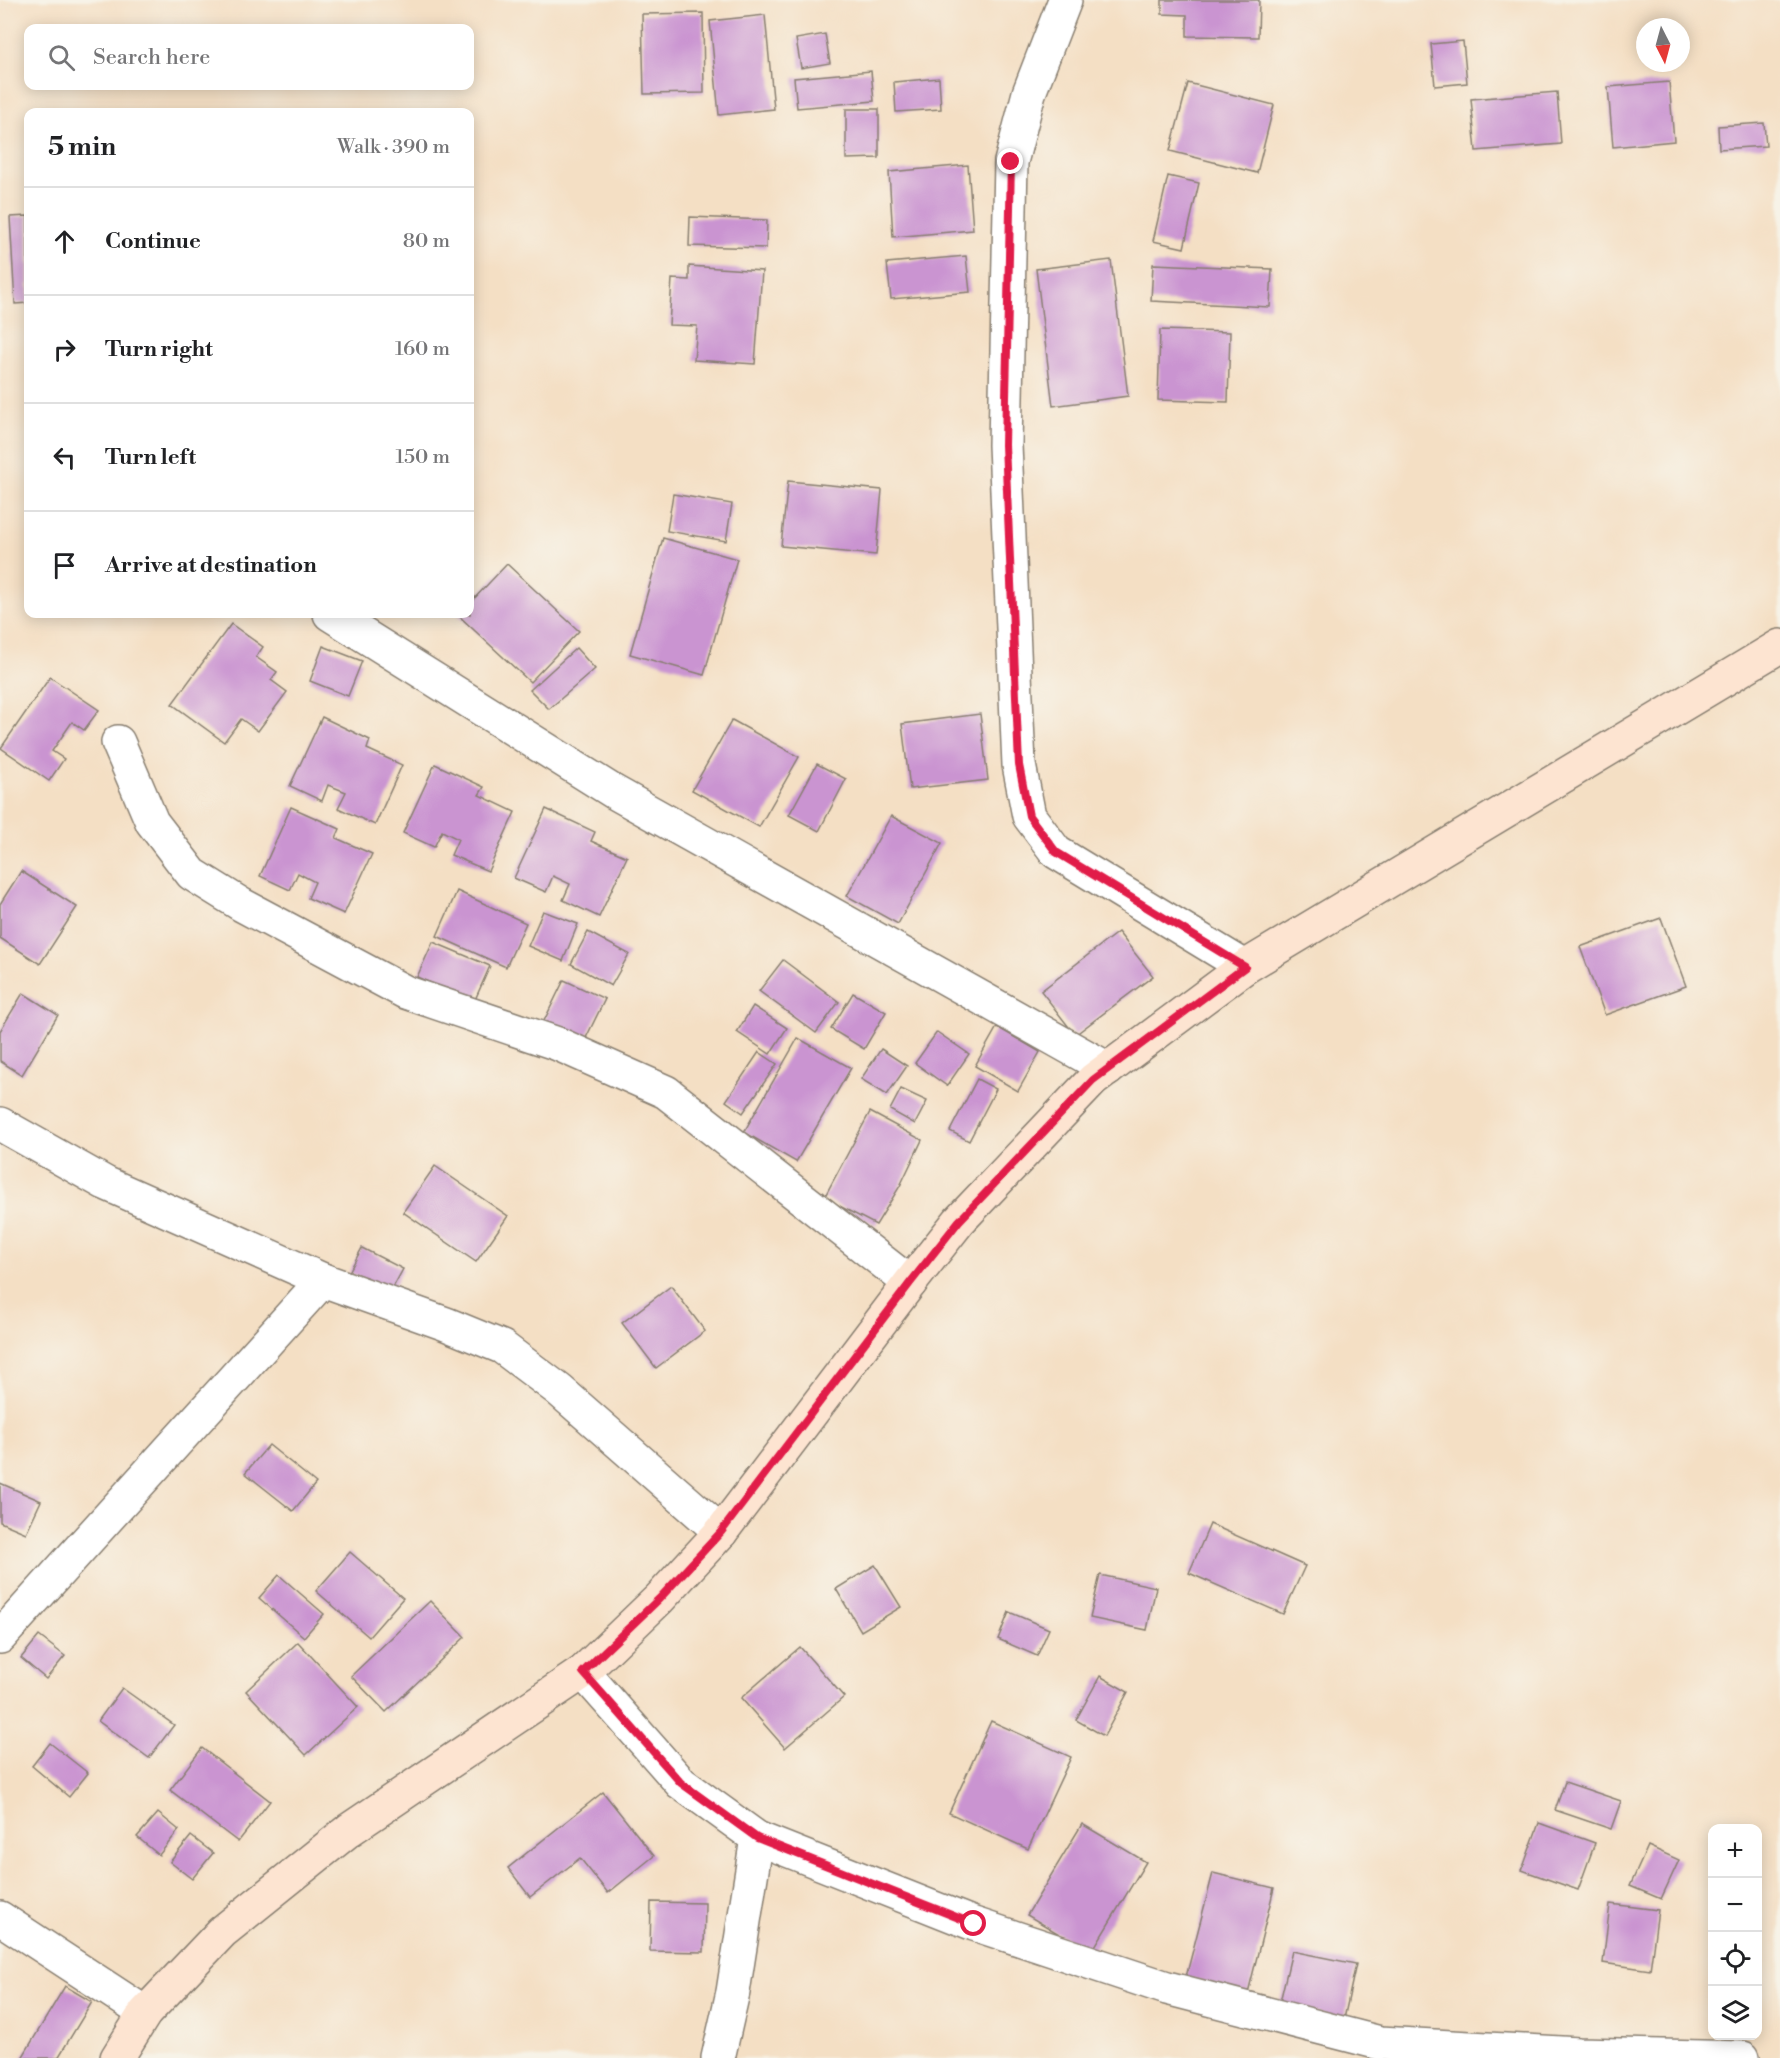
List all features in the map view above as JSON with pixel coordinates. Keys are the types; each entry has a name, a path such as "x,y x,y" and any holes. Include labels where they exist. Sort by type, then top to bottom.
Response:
{"street":[{"path":"1065,0 1029,93 1011,162 1005,445 1019,765 1029,816 1056,852 1245,967"},
{"path":"336,618 614,792 1108,1070"},
{"path":"117,2058 145,2013 222,1932 349,1830 583,1672 659,1599 721,1532 959,1221 1093,1080 1245,967 1780,646"},
{"path":"118,742 152,822 192,874 242,905 405,992 558,1044 666,1092 910,1283"},
{"path":"0,1124 105,1183 323,1280 446,1324 502,1347 559,1390 721,1532"},
{"path":"0,1637 323,1280"},
{"path":"583,1672 681,1783 757,1838 974,1924 1167,1988 1380,2043 1579,2054 1743,2058"},
{"path":"718,2058 733,1992 757,1838"},
{"path":"0,1918 145,2013"}],"building":[{"path":"1162,0 1259,0 1258,37 1187,36 1187,15 1162,14"},
{"path":"703,13 704,93 644,94 642,14"},
{"path":"765,15 774,109 719,115 710,21"},
{"path":"825,34 830,63 801,68 796,39"},
{"path":"1463,41 1467,83 1435,86 1431,44"},
{"path":"871,71 874,101 797,108 794,78"},
{"path":"939,78 941,109 896,112 894,82"},
{"path":"1669,82 1674,141 1613,147 1608,87"},
{"path":"1188,83 1274,105 1257,173 1170,151"},
{"path":"1557,92 1561,144 1476,151 1471,99"},
{"path":"846,109 879,109 879,158 846,159"},
{"path":"1764,123 1766,146 1719,149 1718,126"},
{"path":"968,165 973,230 893,237 889,172"},
{"path":"1168,176 1199,183 1184,248 1153,241"},
{"path":"24,216 24,303 15,304 10,217"},
{"path":"690,217 767,220 766,248 689,246"},
{"path":"966,256 970,292 891,299 887,263"},
{"path":"1111,260 1128,396 1053,406 1036,269"},
{"path":"1153,264 1272,269 1270,307 1151,301"},
{"path":"689,266 762,271 755,364 694,360 697,326 669,325 672,279 689,280"},
{"path":"1160,330 1230,332 1228,402 1158,400"},
{"path":"788,481 882,490 876,555 781,546"},
{"path":"673,494 732,504 726,541 667,531"},
{"path":"663,538 737,559 704,675 630,654"},
{"path":"507,564 579,631 530,682 461,618 474,618 474,599"},
{"path":"231,624 263,647 256,657 277,672 271,680 287,692 258,731 241,719 224,742 172,704"},
{"path":"323,646 362,661 348,696 310,681"},
{"path":"576,648 595,669 549,709 530,690"},
{"path":"50,677 99,710 84,730 72,722 52,751 64,759 49,781 1,748"},
{"path":"980,714 988,780 910,789 902,724"},
{"path":"322,717 370,740 367,749 402,765 375,825 338,808 346,792 328,785 322,801 290,786"},
{"path":"732,720 799,757 759,827 692,790"},
{"path":"435,764 484,787 479,795 515,812 488,871 451,855 458,839 442,831 434,847 403,833"},
{"path":"817,764 846,779 819,831 789,815"},
{"path":"291,807 340,829 336,838 372,854 344,914 308,898 315,882 298,873 290,890 260,876"},
{"path":"546,809 595,832 591,841 627,857 599,917 563,900 570,884 553,876 546,892 514,878"},
{"path":"891,816 942,843 898,924 847,896"},
{"path":"21,871 77,907 40,964 0,938 0,904"},
{"path":"457,891 526,923 506,967 437,936"},
{"path":"543,911 578,924 563,961 528,946"},
{"path":"1661,918 1686,986 1605,1015 1580,947"},
{"path":"588,932 629,954 611,986 571,964"},
{"path":"1118,932 1153,976 1075,1035 1041,991"},
{"path":"433,942 490,966 474,1002 417,977"},
{"path":"783,960 839,1002 816,1033 759,991"},
{"path":"564,980 605,999 582,1046 541,1027"},
{"path":"23,993 58,1015 22,1075 0,1061 0,1031"},
{"path":"853,993 886,1012 864,1049 831,1029"},
{"path":"753,1006 787,1028 770,1054 737,1032"},
{"path":"997,1027 1040,1052 1018,1091 975,1066"},
{"path":"937,1032 969,1054 947,1086 915,1063"},
{"path":"798,1038 851,1068 796,1162 744,1132"},
{"path":"881,1049 907,1066 887,1095 861,1079"},
{"path":"759,1052 777,1064 743,1113 726,1101"},
{"path":"977,1079 996,1089 969,1141 950,1131"},
{"path":"901,1089 927,1101 915,1124 890,1110"},
{"path":"870,1112 922,1140 900,1186 876,1225 824,1198"},
{"path":"435,1166 508,1216 476,1262 403,1212"},
{"path":"362,1248 403,1269 390,1293 349,1272"},
{"path":"671,1286 705,1331 656,1368 622,1323"},
{"path":"269,1445 316,1483 293,1511 245,1473"},
{"path":"0,1483 41,1501 26,1533 0,1522"},
{"path":"1210,1524 1305,1566 1283,1614 1189,1573"},
{"path":"350,1552 403,1598 369,1637 316,1591"},
{"path":"875,1565 901,1607 861,1631 836,1589"},
{"path":"279,1575 324,1614 304,1637 259,1598"},
{"path":"1100,1575 1156,1587 1147,1630 1090,1618"},
{"path":"430,1601 465,1637 386,1712 351,1676"},
{"path":"1009,1612 1049,1629 1037,1656 998,1639"},
{"path":"39,1636 65,1656 46,1679 21,1658"},
{"path":"298,1642 358,1707 306,1755 246,1691"},
{"path":"800,1647 844,1697 785,1748 741,1698"},
{"path":"1100,1676 1128,1692 1104,1736 1076,1720"},
{"path":"122,1688 174,1725 149,1758 98,1721"},
{"path":"991,1721 1071,1757 1028,1849 949,1813"},
{"path":"50,1743 88,1773 69,1797 32,1766"},
{"path":"202,1748 270,1801 238,1842 170,1790"},
{"path":"1565,1782 1621,1801 1611,1829 1555,1810"},
{"path":"603,1792 654,1856 608,1893 580,1858 530,1897 508,1868"},
{"path":"158,1813 179,1830 159,1855 137,1837"},
{"path":"1539,1823 1595,1843 1578,1890 1522,1870"},
{"path":"1082,1824 1146,1862 1091,1953 1027,1915"},
{"path":"191,1836 213,1853 192,1879 170,1862"},
{"path":"1648,1846 1679,1860 1661,1899 1630,1886"},
{"path":"1213,1873 1274,1888 1248,1993 1186,1977"},
{"path":"651,1902 705,1903 704,1952 650,1951"},
{"path":"1610,1904 1658,1910 1650,1970 1603,1963"},
{"path":"1292,1951 1356,1964 1344,2019 1279,2006"},
{"path":"65,1986 92,2002 58,2058 22,2058"}],"route":[{"path":"974,1924 757,1838 681,1783 583,1672 659,1599 721,1532 959,1221 1093,1080 1245,967 1056,852 1029,816 1019,765 1005,445 1011,162"}]}
